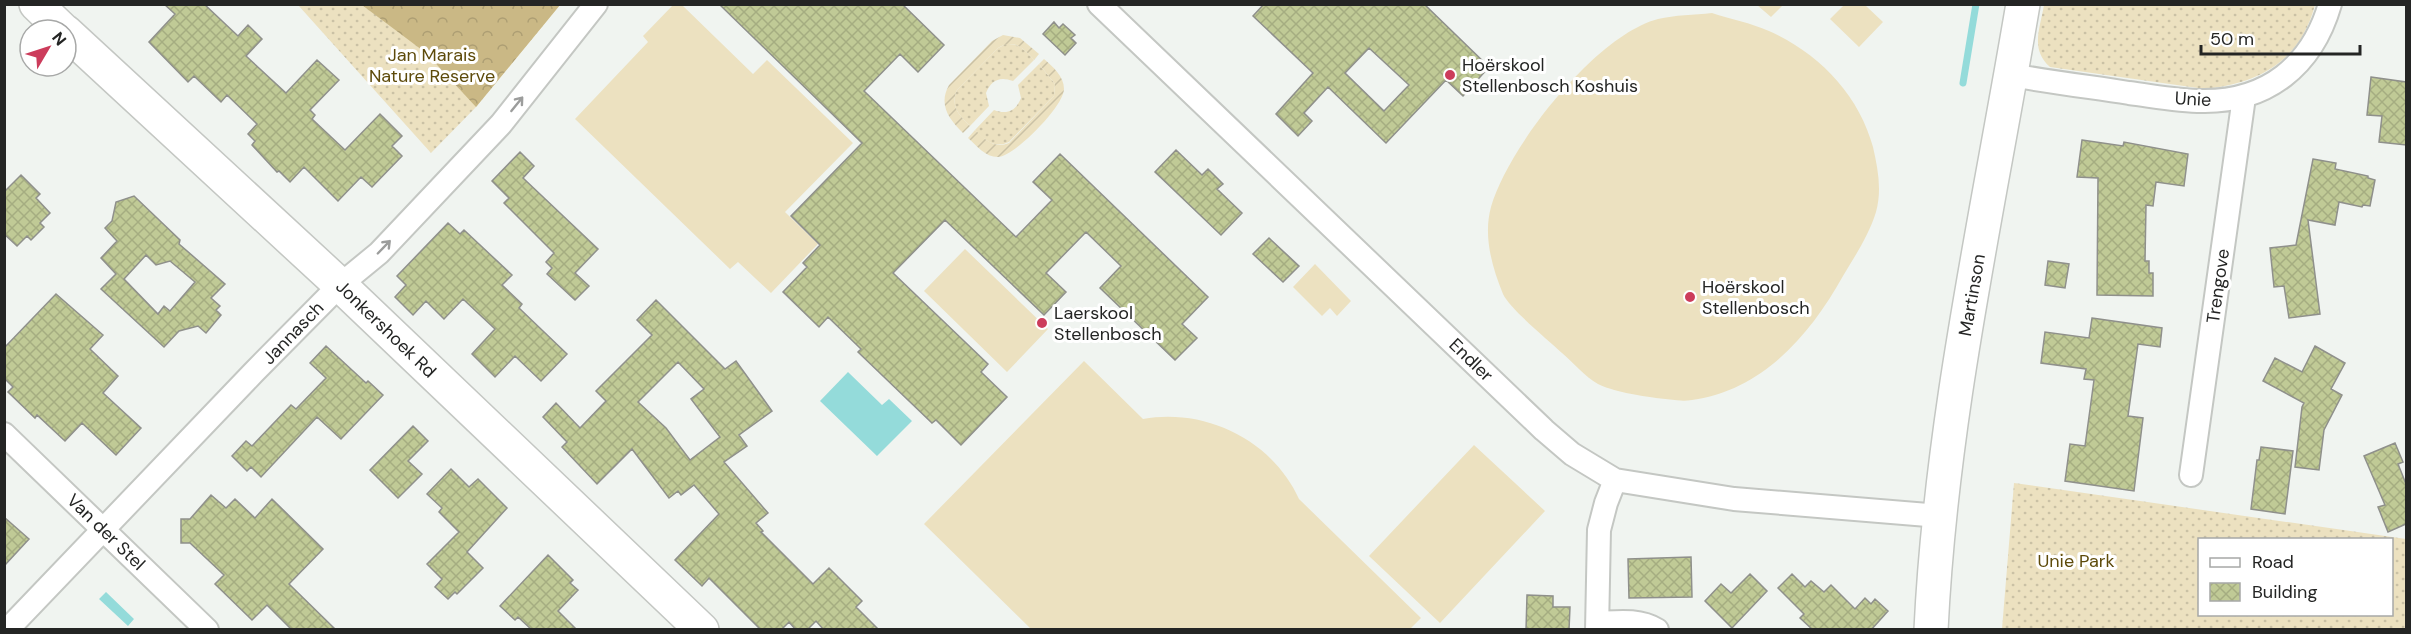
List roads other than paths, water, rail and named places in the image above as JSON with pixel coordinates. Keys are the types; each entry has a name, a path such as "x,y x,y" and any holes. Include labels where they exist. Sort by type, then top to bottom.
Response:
{"street":[{"name":"Jonkershoek Rd","path":"36,4 51,18"},
{"name":"Jannasch","path":"7,630 340,285 379,253 501,124 596,4"},
{"name":"Endler","path":"1099,4 1544,430 1572,454 1615,480 1734,499 1940,516"},
{"path":"2011,75 2023,4"},
{"name":"Unie","path":"2011,75 2200,102 2244,97 2269,87 2286,76 2304,57 2317,39 2330,4"},
{"name":"Jonkershoek Rd","path":"78,43 340,285 702,630"},
{"name":"Martinson","path":"1940,516 1952,415 2011,75"},
{"name":"Trengove","path":"2191,475 2244,97"},
{"name":"Van der Stel","path":"4,434 207,630"},
{"path":"1615,480 1605,503 1599,530 1597,626 1631,622 1650,625 1657,630"},
{"path":"1930,630 1940,516"}],"water":[{"path":"848,372 882,405 889,399 912,421 877,456 820,401"},
{"path":"106,592 134,619 128,626 99,599"}],"waterway":[{"path":"1963,83 1976,4"}],"place":[{"name":"Hoërskool Stellenbosch Koshuis","path":"1450,75"},
{"name":"Hoërskool Stellenbosch","path":"1690,297"},
{"name":"Laerskool Stellenbosch","path":"1042,323"}],"park label":[{"name":"Jan Marais Nature Reserve","path":"432,65"},
{"name":"Unie Park","path":"2076,561"}]}
